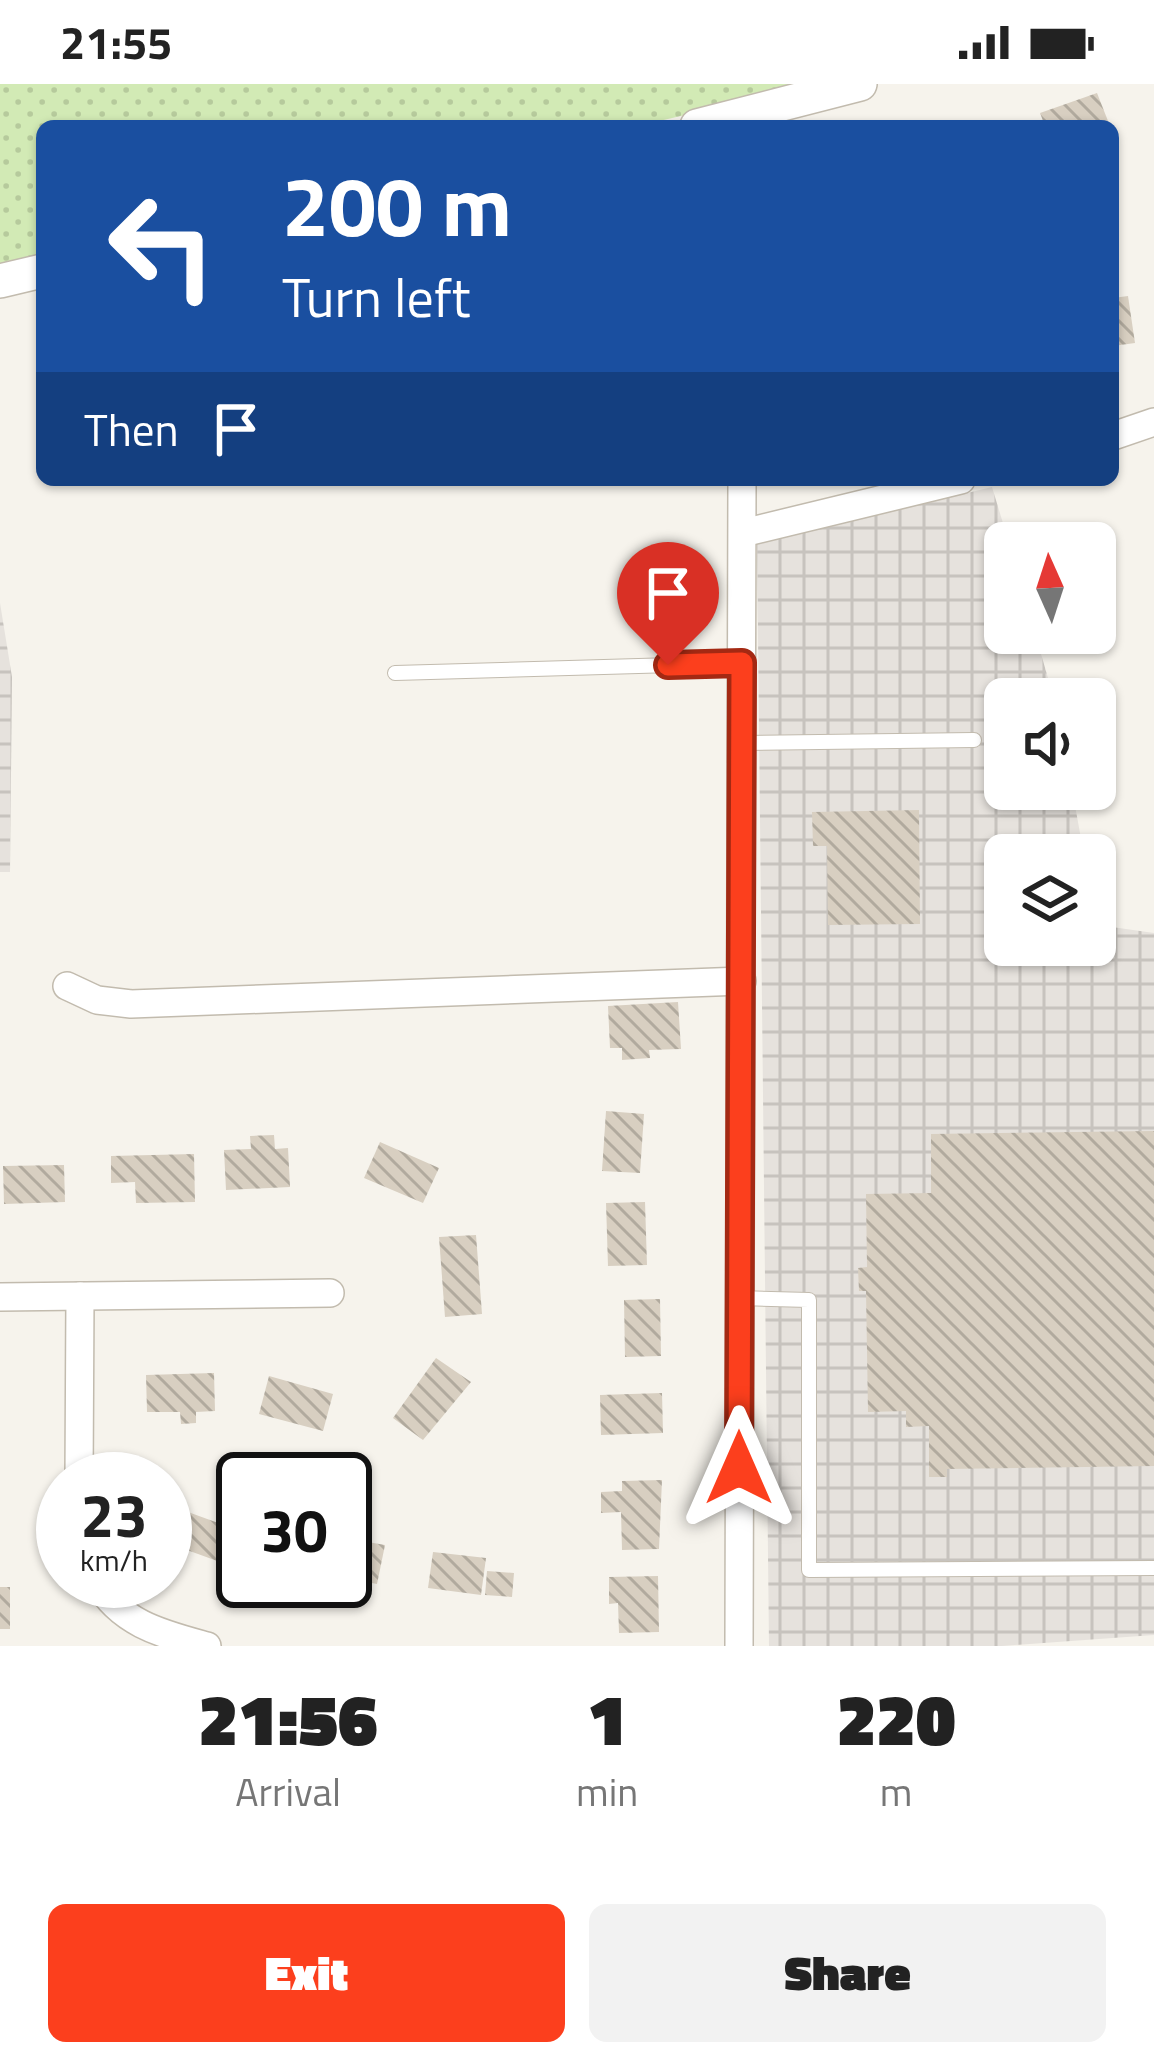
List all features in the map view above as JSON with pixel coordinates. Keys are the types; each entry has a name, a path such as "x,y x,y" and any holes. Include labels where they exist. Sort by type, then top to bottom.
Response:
{"street":[{"path":"741,120 860,84"},
{"path":"0,281 36,273"},
{"path":"1119,434 1154,422"},
{"path":"739,1646 742,486"},
{"path":"742,533 936,486"},
{"path":"67,986 98,1000 131,1004 742,981"},
{"path":"0,1297 330,1293"},
{"path":"80,1296 80,1452"},
{"path":"118,1608 155,1632 207,1646"}],"lane":[{"path":"395,673 742,663"},
{"path":"742,743 974,740"},
{"path":"740,1298 808,1300 809,1570 1154,1568"}],"shaded area":[{"path":"992,487 1003,522 984,522 984,654 1041,654 1048,678 984,678 984,810 1076,810 1080,834 984,834 984,966 1116,966 1116,928 1154,933 1154,1635 1002,1646 769,1646 757,544"},
{"path":"0,603 12,677 10,872 0,872"}],"green space":[{"path":"0,84 818,84 664,120 36,120 36,256 0,264"}],"building":[{"path":"1097,93 1108,120 1043,120 1040,113"},
{"path":"1128,296 1135,343 1119,345 1119,297"},
{"path":"919,810 920,924 828,925 827,846 813,846 812,812"},
{"path":"678,1002 681,1049 649,1050 650,1058 622,1060 622,1048 610,1048 608,1006"},
{"path":"606,1111 644,1114 640,1173 602,1171"},
{"path":"1154,1131 1154,1466 947,1469 947,1477 929,1477 929,1426 906,1427 906,1411 868,1412 866,1291 859,1291 858,1268 867,1267 866,1194 931,1193 931,1134"},
{"path":"274,1135 275,1149 288,1148 290,1187 226,1190 224,1150 251,1149 250,1136"},
{"path":"380,1142 439,1168 423,1203 364,1178"},
{"path":"194,1154 195,1202 136,1203 135,1182 111,1183 111,1156"},
{"path":"64,1165 65,1202 4,1204 3,1166"},
{"path":"645,1202 647,1265 608,1266 606,1203"},
{"path":"476,1235 482,1314 445,1317 439,1237"},
{"path":"660,1299 661,1356 625,1357 624,1300"},
{"path":"436,1358 471,1382 423,1440 393,1418"},
{"path":"214,1373 215,1411 196,1412 196,1423 181,1424 180,1412 147,1412 146,1375"},
{"path":"269,1376 333,1394 323,1431 259,1414"},
{"path":"662,1393 663,1433 601,1435 600,1395"},
{"path":"662,1480 659,1549 622,1550 621,1512 601,1513 601,1492 622,1491 622,1481"},
{"path":"192,1513 216,1522 216,1561 192,1552"},
{"path":"372,1543 385,1545 377,1584 372,1583"},
{"path":"433,1552 486,1558 481,1595 428,1588"},
{"path":"487,1571 514,1573 512,1597 485,1595"},
{"path":"658,1576 659,1632 619,1633 618,1603 609,1604 609,1577"},
{"path":"0,1587 10,1587 10,1629 0,1629"}],"route":[{"path":"668,665 742,663 739,1468"}]}
